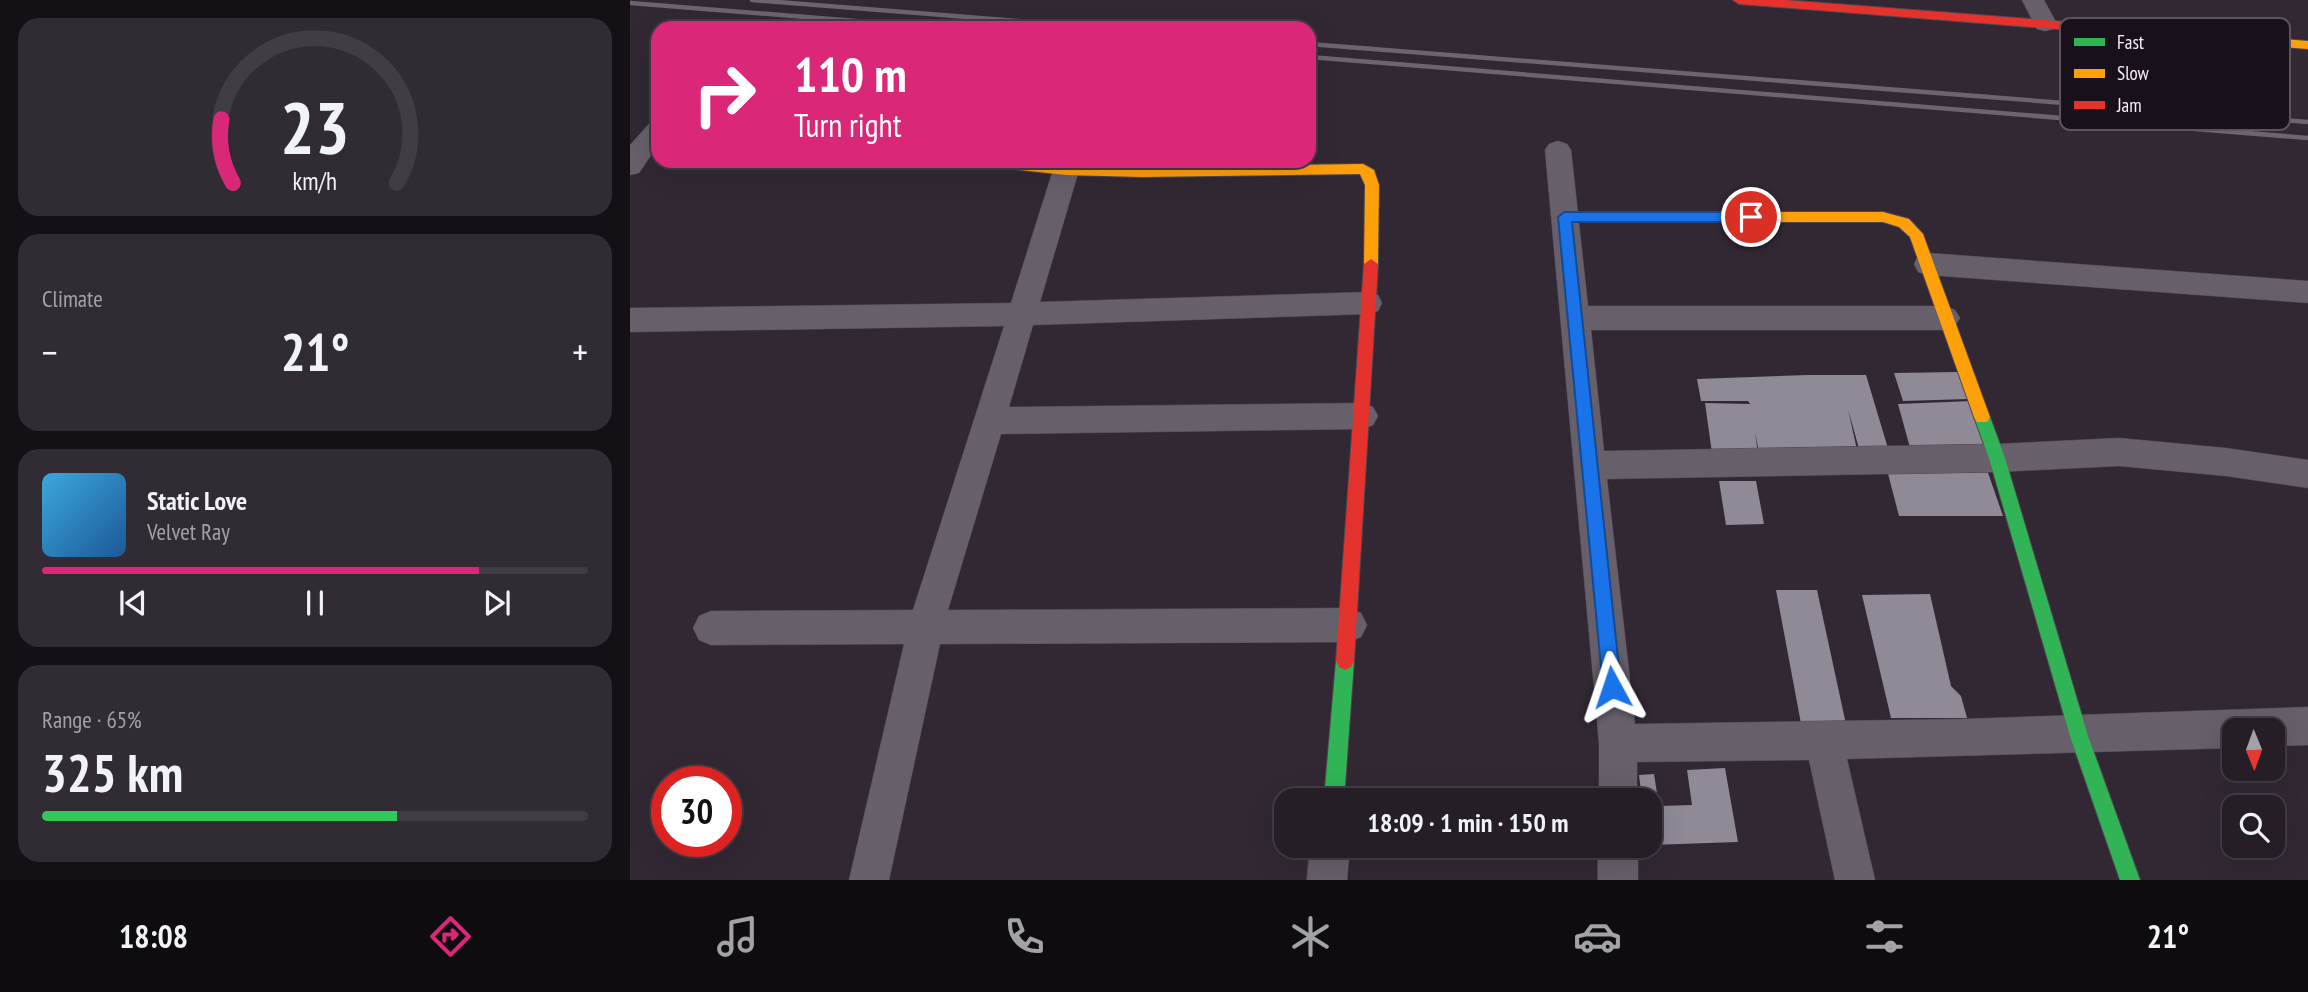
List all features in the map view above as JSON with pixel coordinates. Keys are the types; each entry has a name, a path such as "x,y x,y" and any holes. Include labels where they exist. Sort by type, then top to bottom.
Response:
{"street":[{"path":"1739,0 2060,25"},
{"path":"2033,0 2045,24"},
{"path":"2290,44 2308,45"},
{"path":"630,166 651,137"},
{"path":"1558,150 1618,743 1618,788"},
{"path":"1048,168 1219,172 1363,169 1372,180 1362,416 1349,625 1335,788"},
{"path":"869,880 926,626 1024,314 1066,170"},
{"path":"1564,217 1883,217 1910,227 1920,240 1945,318 1997,458 2079,736 2130,880"},
{"path":"1928,264 2308,292"},
{"path":"630,320 1024,314 1368,303"},
{"path":"1574,318 1945,318"},
{"path":"990,421 1362,416"},
{"path":"1590,465 1997,458 2119,452 2226,462 2308,474"},
{"path":"711,628 1349,625"},
{"path":"1618,743 1824,742 2079,736 2308,726"},
{"path":"1824,742 1854,880"},
{"path":"1327,880 1329,858"},
{"path":"1618,858 1618,880"}],"building":[{"path":"1958,372 1968,399 1903,401 1894,373"},
{"path":"1866,375 1890,455 1861,456 1848,409 1857,450 1759,453 1755,432 1758,454 1712,453 1705,403 1750,404 1748,401 1701,401 1697,379"},
{"path":"1972,401 1991,453 1912,455 1898,404"},
{"path":"1985,464 2003,516 1899,516 1886,466"},
{"path":"1719,481 1756,481 1764,524 1726,525"},
{"path":"1776,590 1817,590 1847,729 1802,729"},
{"path":"1930,594 1951,686 1961,696 1967,718 1891,718 1862,595"},
{"path":"1725,768 1738,842 1662,845 1662,806 1692,805 1687,770"},
{"path":"1654,774 1656,788 1641,788 1639,775"}],"railway":[{"path":"752,0 1018,21"},
{"path":"630,3 857,21"},
{"path":"1316,45 2060,103"},
{"path":"1316,58 2060,118"},
{"path":"2290,121 2308,122"},
{"path":"2209,130 2308,138"}],"traffic: fast":[{"path":"1982,417 1997,458 2079,736 2130,880"},
{"path":"1335,788 1345,661"}],"traffic: slow":[{"path":"2290,44 2308,45"},
{"path":"1048,168 1142,172 1363,169 1369,173 1372,185 1371,264"},
{"path":"1565,217 1883,217 1904,223 1916,234 1982,417"}],"traffic: jam":[{"path":"1739,0 2060,25"},
{"path":"1345,661 1371,264"}],"route":[{"path":"1612,687 1564,217 1751,217"}]}
